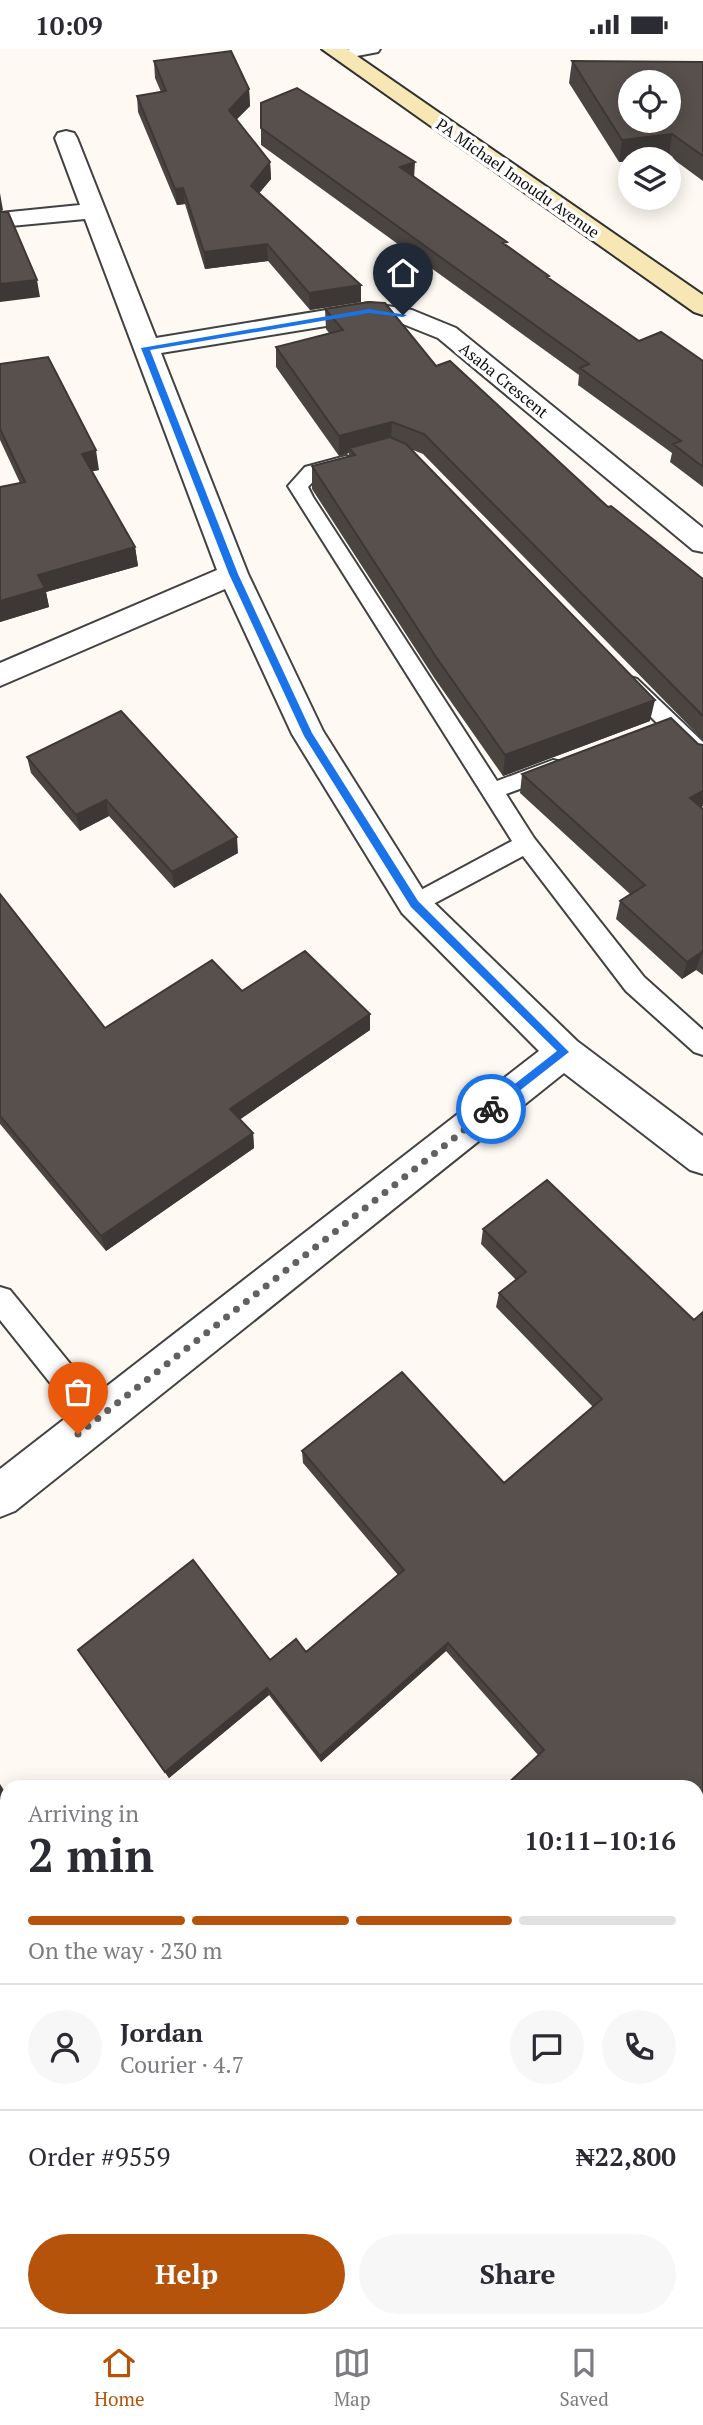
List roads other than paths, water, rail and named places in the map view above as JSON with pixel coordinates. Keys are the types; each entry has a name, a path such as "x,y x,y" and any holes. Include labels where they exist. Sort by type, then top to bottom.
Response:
{"street":[{"name":"PA Michael Imoudu Avenue","path":"337,52 703,307"},
{"path":"66,138 233,574 308,734 414,904 564,1052 703,1158"},
{"path":"0,220 92,211"},
{"name":"Asaba Crescent","path":"145,348 369,311 403,315 447,334 703,543"},
{"path":"0,675 233,574"},
{"path":"0,1496 564,1052"}],"lane":[{"path":"337,52 373,49"},
{"path":"370,455 312,471 298,486 526,844 635,983 696,1030"},
{"path":"613,666 703,755"},
{"path":"644,734 670,725"},
{"path":"492,791 568,762"},
{"path":"414,904 526,844"},
{"path":"0,1299 97,1419"}]}
